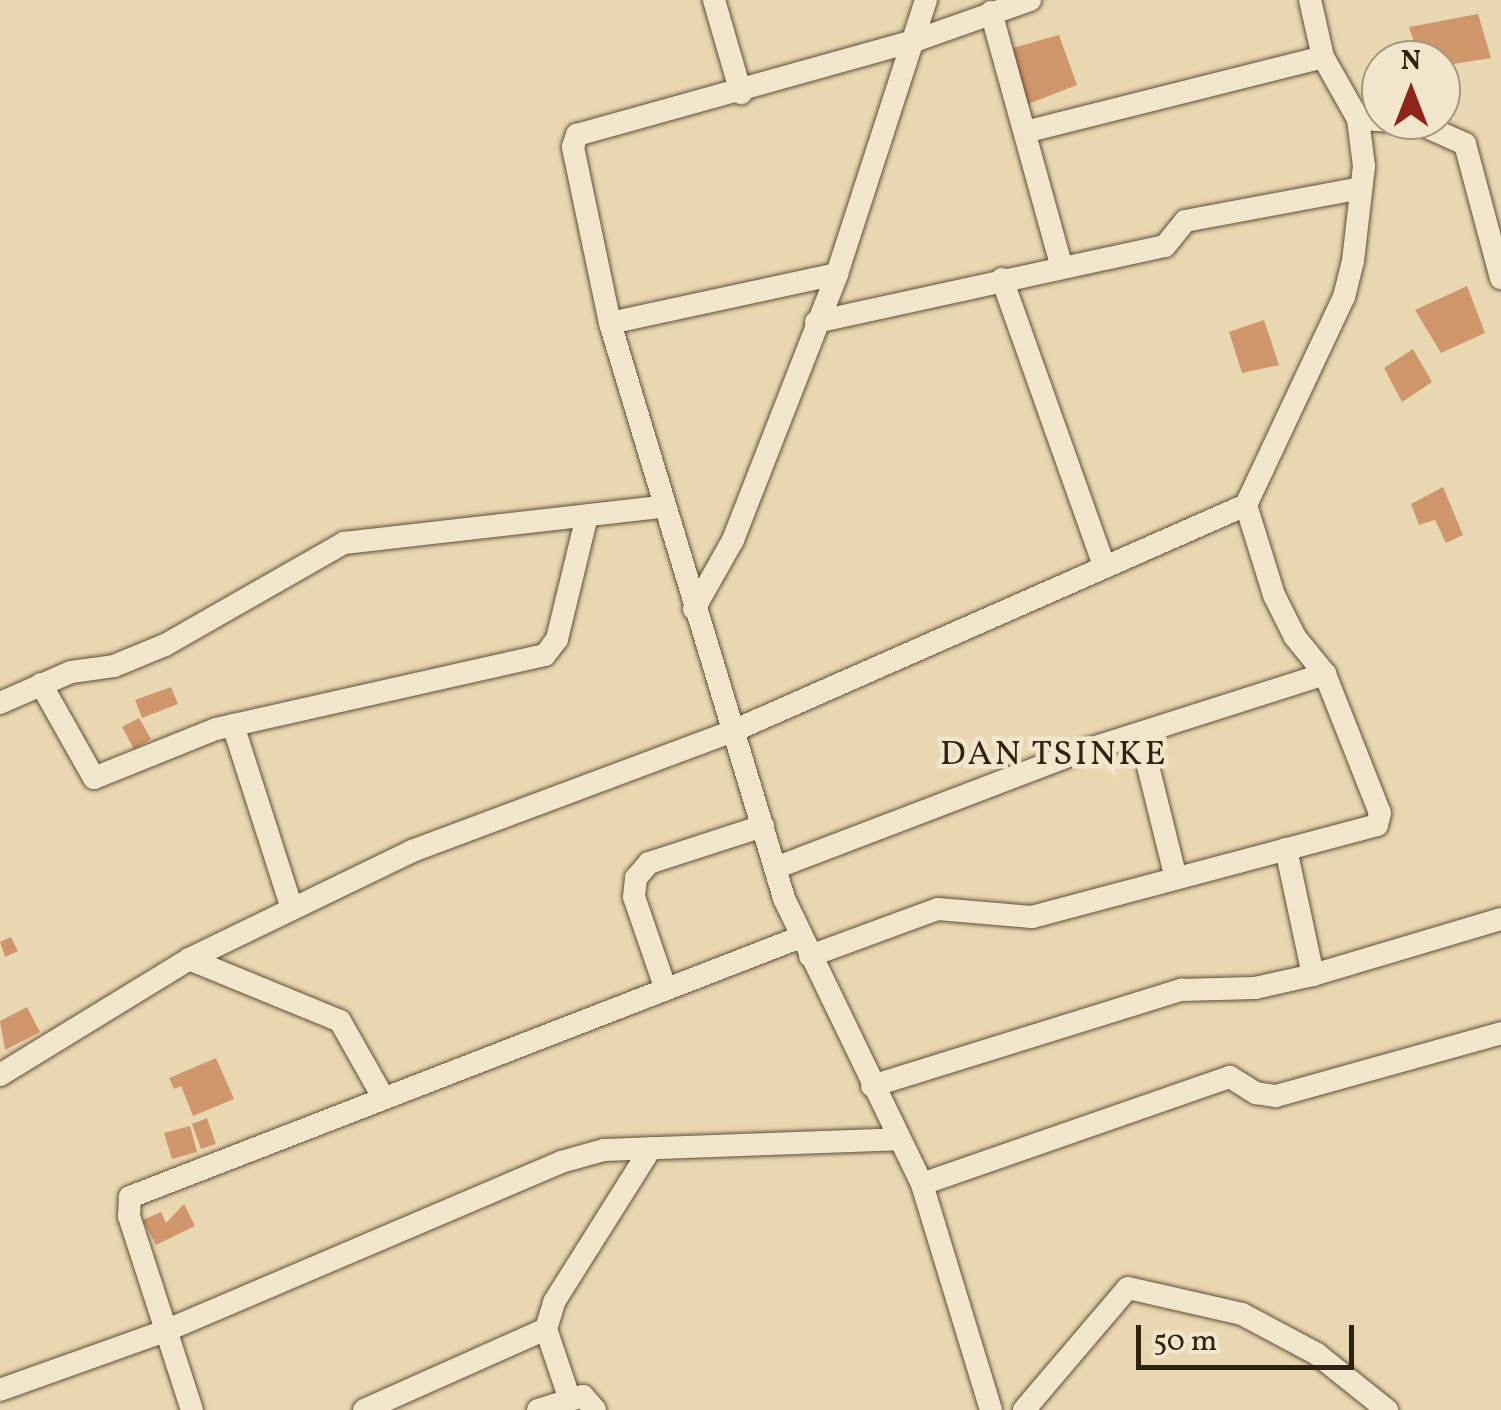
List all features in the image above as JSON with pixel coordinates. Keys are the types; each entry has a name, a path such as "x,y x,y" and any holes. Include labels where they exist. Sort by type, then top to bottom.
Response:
{"street":[{"path":"714,0 741,93"},
{"path":"694,609 732,540 837,274 917,40 926,0"},
{"path":"991,1410 922,1184 805,946 775,868 662,507 610,323 573,162 578,135 741,93 917,40 1030,0"},
{"path":"0,1075 189,959 412,851 733,730 1246,505 1344,297 1361,188 1358,120 1323,57 1310,0"},
{"path":"991,12 1060,266"},
{"path":"1025,132 1323,57"},
{"path":"1358,120 1416,122 1465,144 1501,278"},
{"path":"816,322 1165,246 1186,222 1361,188"},
{"path":"610,323 837,274"},
{"path":"1002,279 1104,565"},
{"path":"192,1410 129,1216 130,1197 665,987 938,909 1032,917 1377,825 1380,818 1325,674 1295,637 1274,595 1246,505"},
{"path":"0,704 41,684 165,646 344,544 662,507"},
{"path":"41,684 94,778 234,725 546,655 557,639 587,516"},
{"path":"775,868 1140,734 1325,674"},
{"path":"234,725 292,909"},
{"path":"1140,734 1176,878"},
{"path":"665,987 634,897 636,878 649,863 763,826"},
{"path":"1286,849 1313,975"},
{"path":"872,1086 1181,990 1255,988 1313,975 1501,919"},
{"path":"189,959 340,1020 383,1097"},
{"path":"922,1184 1230,1076 1256,1093 1276,1096 1501,1033"},
{"path":"0,1390 165,1331 562,1162 604,1150 899,1139"},
{"path":"570,1397 546,1329 554,1302 652,1148"},
{"path":"1024,1410 1128,1288 1242,1314 1317,1354 1387,1410"},
{"path":"364,1410 546,1329"},
{"path":"538,1410 583,1396 595,1410"}],"building":[{"path":"1478,14 1491,58 1461,63 1461,40 1413,40 1409,27"},
{"path":"1059,35 1077,85 1023,106 1009,49"},
{"path":"1467,286 1485,333 1441,353 1415,310"},
{"path":"1264,320 1279,365 1242,373 1229,332"},
{"path":"1413,349 1432,382 1402,402 1384,368"},
{"path":"1443,487 1463,535 1446,543 1435,520 1419,525 1411,504"},
{"path":"171,687 178,704 142,718 135,700"},
{"path":"139,718 151,739 134,749 122,727"},
{"path":"11,937 18,951 5,957 0,942"},
{"path":"27,1007 40,1032 5,1050 0,1021"},
{"path":"216,1058 234,1099 193,1116 181,1086 174,1089 169,1078"},
{"path":"207,1118 216,1144 201,1149 192,1124"},
{"path":"190,1126 197,1152 172,1159 164,1133"},
{"path":"184,1204 195,1226 156,1245 143,1220 161,1212 166,1223"}],"district":[{"name":"DAN TSINKE","path":"1054,755"}]}
